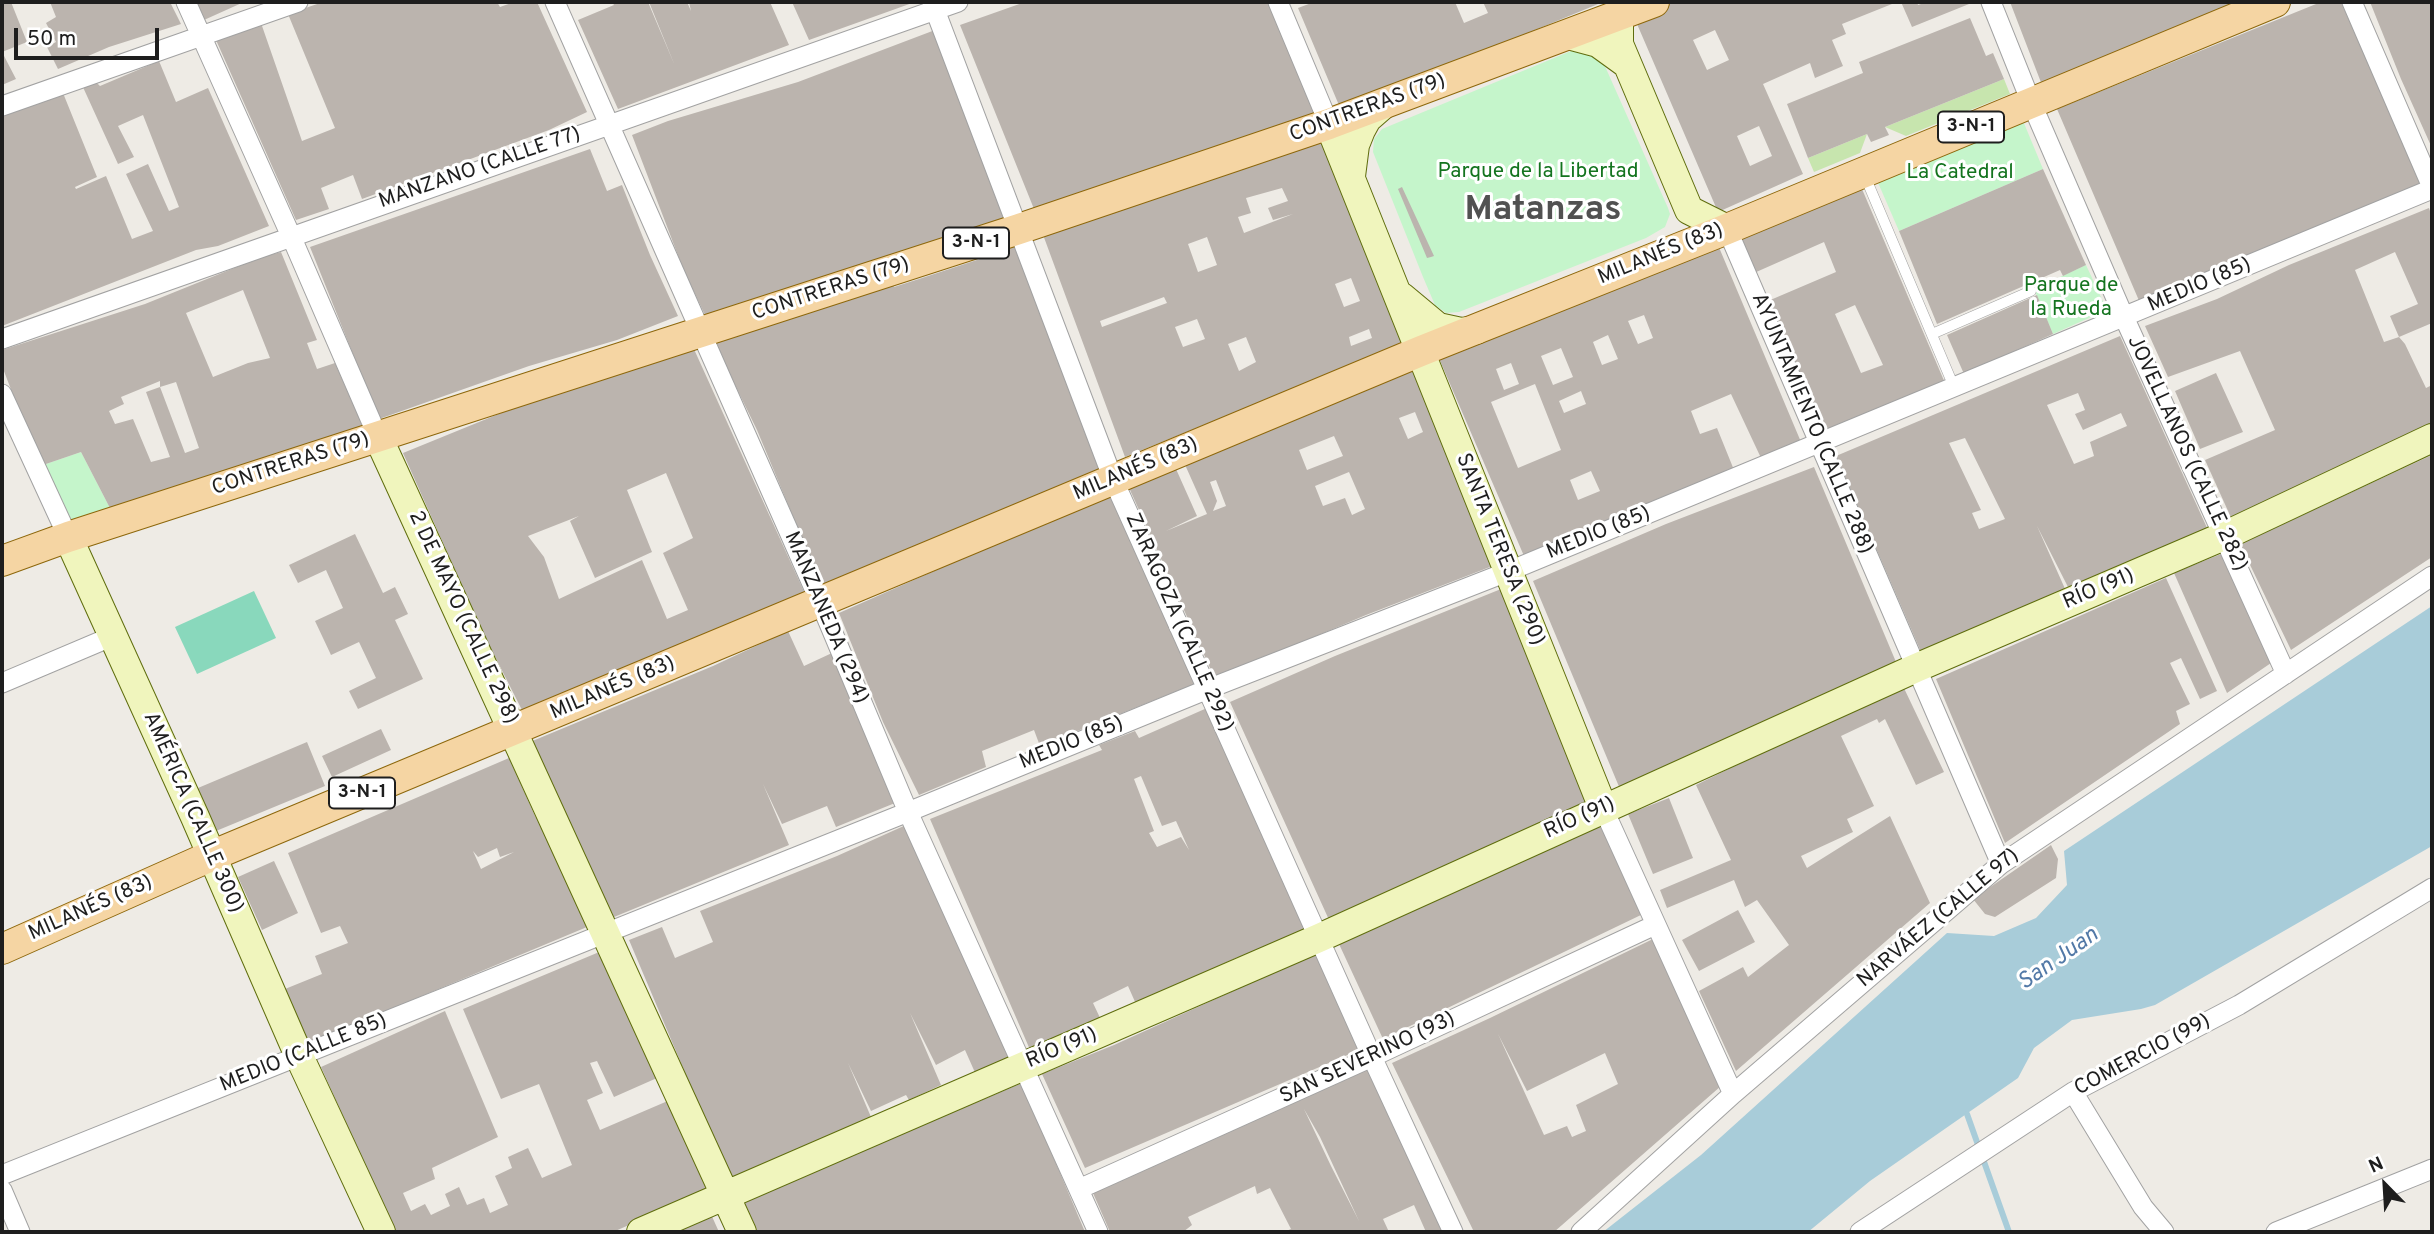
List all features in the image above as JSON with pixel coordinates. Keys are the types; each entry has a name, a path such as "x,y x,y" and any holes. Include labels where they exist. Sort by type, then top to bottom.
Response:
{"main road":[{"name":"CONTRERAS (79)","path":"2,561 68,537 1019,229 1383,105 1568,35 1616,8 1654,2"},
{"name":"MILANÉS (83)","path":"2,949 211,856 1113,479 2275,2"}],"street":[{"name":"2 DE MAYO (CALLE 298)","path":"186,2 378,437 742,1232"},
{"path":"2,106 298,2"},
{"name":"MANZANEDA (294)","path":"555,2 820,602 908,811 1098,1232"},
{"name":"MANZANO (CALLE 77)","path":"2,339 610,124 934,6 958,2"},
{"name":"SANTA TERESA (290)","path":"1278,2 1398,293 1603,808 1733,1094"},
{"name":"JOVELLANOS (CALLE 282)","path":"1991,2 2124,317 2286,674"},
{"path":"2352,2 2432,188"},
{"name":"ZARAGOZA (CALLE 292)","path":"934,6 1113,479 1372,1058 1453,1232"},
{"path":"1616,8 1619,44 1689,211 1689,220 1682,237 1666,253"},
{"path":"1568,35 1598,43 1627,64"},
{"path":"1351,177 1360,130 1367,119 1383,105"},
{"name":"MEDIO (85)","path":"605,932 1208,689 1507,572 2432,188"},
{"path":"1689,211 1727,229"},
{"name":"AYUNTAMIENTO (CALLE 288)","path":"1727,229 2001,864"},
{"path":"1398,293 1438,327 1461,332 1476,330"},
{"name":"AMÉRICA (CALLE 300)","path":"2,394 113,636 299,1056 381,1232"},
{"name":"RÍO (91)","path":"641,1232 1318,938 1916,668 2224,536 2432,438"},
{"name":"NARVÁEZ (CALLE 97)","path":"1581,1232 1733,1094 2001,864 2432,576"},
{"path":"2,683 113,636"},
{"name":"COMERCIO (99)","path":"1860,1232 2073,1092 2239,1005 2432,888"},
{"name":"SAN SEVERINO (93)","path":"1079,1189 1372,1058 1655,925"},
{"name":"MEDIO (CALLE 85)","path":"2,1175 605,932"},
{"path":"2073,1092 2143,1207 2164,1232"},
{"path":"2276,1232 2322,1224 2432,1169"},
{"path":"2,1190 20,1232"}],"lane":[{"path":"1867,181 1954,387"},
{"path":"1932,334 2031,292"}],"green space":[{"name":"Parque de la Libertad","path":"1576,49 1600,55 1668,208 1670,214 1665,227 1646,238 1459,312 1446,313 1435,305 1423,277 1373,152 1374,139 1382,129"},
{"path":"2004,79 2010,94 1906,136 1885,127"},
{"name":"La Catedral","path":"2021,116 2043,169 1899,231 1876,178"},
{"path":"1867,134 1860,153 1814,172 1808,158"},
{"name":"Parque de la Rueda","path":"2086,265 2107,310 2053,334 2034,289"},
{"path":"81,452 112,512 73,525 43,465"},
{"path":"254,591 276,638 197,674 175,627"}],"water":[{"name":"San Juan","path":"2432,606 2432,846 2155,1005 2072,1020 2034,1048 2018,1078 1870,1181 1808,1232 1603,1232 1701,1155 1947,933 1994,936 2036,918 2067,885 2064,851"}],"building":[{"path":"11,2 27,42 2,52 2,4"},
{"path":"50,2 170,2 181,24 109,47 58,69 47,47 56,42 46,23 56,17"},
{"path":"196,2 244,2 204,20"},
{"path":"323,2 497,2 500,7 514,2 537,2 587,112 549,130 362,199 353,175 321,188 329,209 296,220 216,40 261,23 302,141 335,128 288,14"},
{"path":"612,2 648,2 675,66 649,2 687,2 691,11 689,2 770,2 789,45 618,109 578,20 614,5"},
{"path":"792,2 915,2 809,40"},
{"path":"1025,2 1268,2 1316,113 1034,209 960,25"},
{"path":"1314,2 1455,2 1464,23 1488,13 1483,2 1603,2 1341,110 1298,8"},
{"path":"1675,2 1897,2 1842,24 1846,34 1832,40 1843,66 1815,78 1810,63 1763,84 1803,174 1718,212 1634,17","holes":["1715,30 1729,60 1707,70 1693,40","1759,126 1772,156 1750,166 1737,136"]},
{"path":"1901,2 1917,2 1918,5 1927,2 1974,2 1912,27"},
{"path":"2010,2 2247,2 2042,85"},
{"path":"2321,2 2341,2 2422,185 2140,303 2057,109"},
{"path":"2370,2 2432,2 2432,148 2401,79"},
{"path":"1970,18 1986,56 1993,53 2004,79 1885,127 1889,135 1871,142 1867,134 1808,158 1787,104 1863,73 1859,62"},
{"path":"935,30 1009,216 705,315 684,271 632,135 668,121 798,82"},
{"path":"2,52 16,79 2,85"},
{"path":"159,61 176,102 208,88 269,226 218,246 196,250 2,326 2,114 63,93 97,177 75,187 76,189 106,176 132,239 153,231 126,174 148,164 169,211 179,207 143,115 118,126 134,157 118,164 82,85 95,81 100,86"},
{"path":"1328,135 1407,342 1125,457 1042,232","holes":["1282,188 1288,201 1268,208 1273,220 1293,214 1244,233 1238,217 1251,213 1246,198","1207,237 1217,265 1198,272 1188,244","1351,278 1360,301 1344,307 1335,284","1164,297 1167,303 1102,327 1100,321","1197,319 1205,339 1183,347 1175,327","1369,329 1372,338 1351,346 1349,337","1246,337 1256,362 1239,371 1228,344"]},
{"path":"590,149 607,191 622,185 678,316 617,340 529,366 379,419 310,247"},
{"path":"2043,169 2086,265 2063,276 2060,270 1937,324 1899,231"},
{"path":"1859,182 1945,383 1825,433 1768,301 1836,272 1824,242 1754,273 1737,234","holes":["1855,305 1883,365 1861,373 1835,314"]},
{"path":"1402,187 1434,256 1427,258 1398,189"},
{"path":"2429,208 2432,217 2432,323 2399,337 2426,388 2432,385 2432,429 2233,522 2205,460 2275,430 2240,351 2168,377 2145,326 2217,299 2289,265","holes":["2395,252 2418,304 2390,316 2399,337 2384,342 2355,270"]},
{"path":"1017,240 1056,357 1104,472 824,591 757,430 713,340 892,281 894,287 986,257 984,250"},
{"path":"1718,245 1801,442 1761,458 1731,394 1691,411 1700,434 1717,428 1734,470 1524,556 1438,356","holes":["1644,315 1653,338 1638,344 1628,321","1608,335 1618,359 1602,365 1593,342","1561,348 1573,377 1553,385 1541,356","1511,363 1519,384 1504,390 1496,369","1535,384 1561,450 1518,468 1491,402","1581,391 1586,404 1564,413 1559,401","1591,471 1600,491 1578,500 1570,480"]},
{"path":"281,252 317,340 307,343 317,369 335,363 364,429 112,512 81,452 43,465 2,366 2,350 145,304 259,258","holes":["243,290 270,358 248,363 213,377 186,313","160,381 160,387 146,392 170,457 151,462 133,419 115,424 109,411 124,404 121,397","176,382 199,448 185,453 160,387"]},
{"path":"2037,295 2053,334 1964,374 1947,335"},
{"path":"2120,336 2208,530 2103,577 2068,587 2037,526 2066,591 1922,654 1836,456","holes":["2078,393 2085,410 2075,414 2083,430 2121,413 2127,426 2090,442 2094,456 2074,464 2047,405","1965,438 2005,519 1979,529 1972,513 1981,510 1949,443"]},
{"path":"693,347 806,596 525,716 482,631 403,453 506,411","holes":["666,473 693,538 663,553 688,610 667,619 642,560 559,599 544,557 528,536 579,516 570,521 595,578 652,552 627,490"]},
{"path":"1411,367 1495,565 1366,615 1215,679 1126,481 1172,460 1197,516 1166,531 1207,514 1182,458","holes":["1415,412 1423,432 1408,439 1399,418","1334,436 1343,456 1307,470 1299,450","1349,472 1365,509 1352,515 1345,498 1323,506 1315,486","1216,480 1226,506 1213,511 1217,501 1210,482"]},
{"path":"2216,373 2243,432 2200,449 2175,391"},
{"path":"2432,455 2432,557 2291,650 2240,544"},
{"path":"1814,467 1896,662 1620,789 1533,581 1666,524"},
{"path":"1111,493 1197,683 1040,746 1034,730 982,751 986,767 919,795 883,722 839,613"},
{"path":"355,534 383,593 395,587 408,614 395,620 423,679 358,709 349,691 376,678 359,642 331,655 315,621 343,608 326,570 298,583 289,565"},
{"path":"2221,554 2271,663 2227,693 2174,573"},
{"path":"2166,578 2217,691 2200,699 2181,658 2170,663 2190,704 2176,711 2180,724 2005,843 1936,679"},
{"path":"1506,587 1597,805 1330,922 1230,702"},
{"path":"788,631 804,666 832,653 895,803 836,827 827,806 782,824 763,784 789,845 614,917 530,742 713,666"},
{"path":"1902,684 1944,772 1916,785 1885,719 1879,723 1877,719 1841,736 1874,806 1847,819 1853,832 1801,856 1807,868 1890,816 1930,903 1736,1071 1699,991 1743,967 1748,977 1789,945 1757,900 1745,907 1734,880 1667,908 1660,890 1731,860 1696,785"},
{"path":"1207,708 1307,933 1241,961 1238,957 1136,1004 1128,986 1093,1003 1102,1022 1031,1052 930,819 1102,750 1099,745 1135,731 1139,738","holes":["1141,776 1162,826 1176,821 1189,850 1181,837 1157,847 1149,833 1154,831 1134,779"]},
{"path":"381,729 391,750 332,777 322,756"},
{"path":"307,742 325,786 216,831 198,788"},
{"path":"509,758 565,874 587,927 307,1044 285,989 322,974 315,956 348,943 340,926 321,933 288,853","holes":["497,848 500,857 514,852 481,869 473,851 478,857"]},
{"path":"1669,798 1693,858 1653,874 1628,814"},
{"path":"906,825 1010,1061 977,1077 965,1050 936,1065 910,1013 941,1085 909,1100 906,1095 871,1111 848,1063 871,1117 730,1179 629,940 662,927 675,958 713,942 700,911"},
{"path":"1601,825 1643,914 1383,1039 1339,944"},
{"path":"2051,845 2058,859 2056,878 1995,917 1985,914 1973,899"},
{"path":"274,861 298,913 262,930 238,877"},
{"path":"1738,910 1755,942 1699,971 1682,940"},
{"path":"1653,939 1721,1086 1554,1232 1474,1232 1392,1063","holes":["1498,1034 1527,1091 1605,1053 1618,1084 1576,1105 1586,1131 1572,1137 1567,1126 1544,1135"]},
{"path":"604,950 657,1078 614,1097 597,1061 590,1063 603,1093 587,1100 600,1130 670,1100 709,1190 613,1232 395,1232 321,1067 445,1011 498,1137 432,1168 435,1179 403,1193 411,1211 425,1204 431,1215 450,1206 445,1194 459,1187 467,1205 484,1198 490,1213 508,1205 495,1176 512,1168 508,1157 528,1148 542,1178 572,1165 539,1084 501,1099 463,1009"},
{"path":"1317,953 1359,1050 1085,1168 1042,1074 1114,1045"},
{"path":"1369,1069 1446,1232 1426,1232 1414,1205 1383,1219 1389,1232 1284,1232 1291,1229 1270,1188 1257,1194 1255,1186 1188,1217 1192,1225 1183,1232 1110,1232 1093,1193","holes":["1304,1109 1320,1137 1359,1221"]},
{"path":"1022,1083 1085,1232 758,1232 744,1201"},
{"path":"710,1212 719,1232 668,1232"}],"waterway":[{"path":"1967,1114 2009,1232"}],"district":[{"name":"Matanzas","path":"1543,212"}]}
